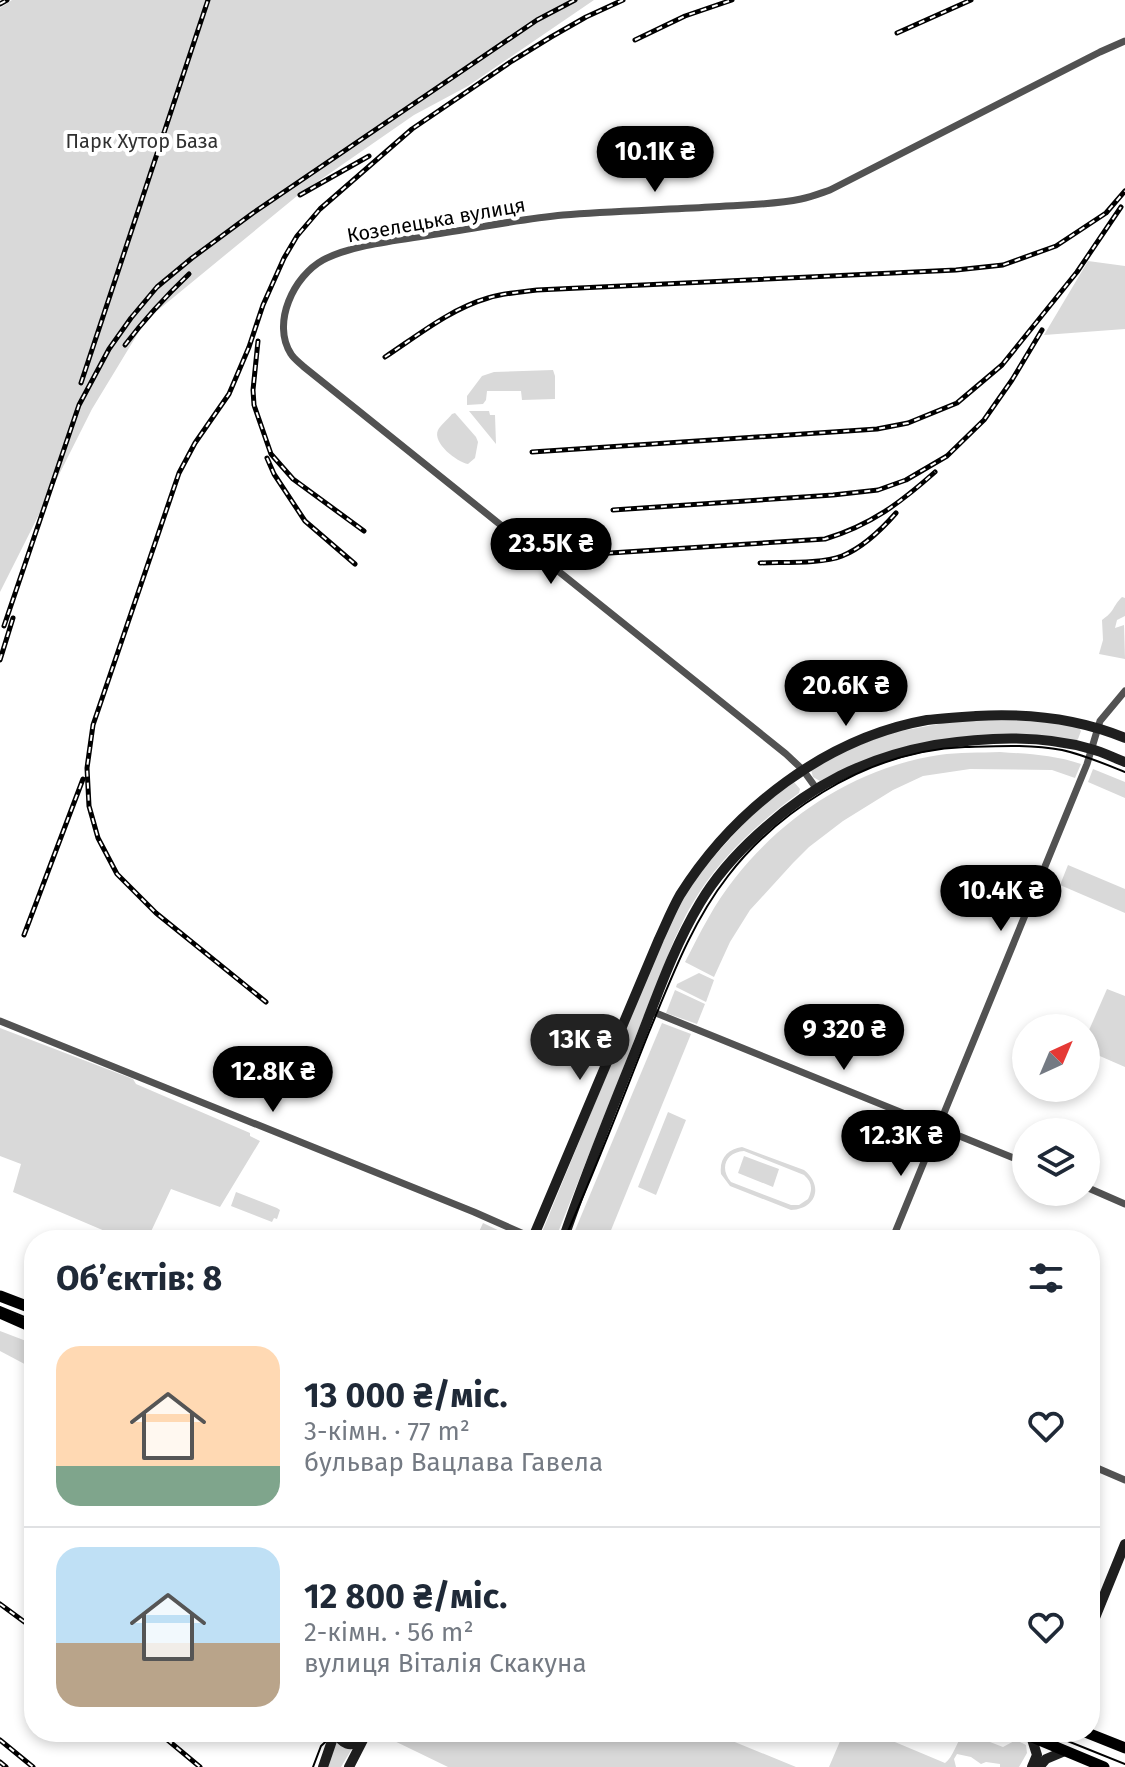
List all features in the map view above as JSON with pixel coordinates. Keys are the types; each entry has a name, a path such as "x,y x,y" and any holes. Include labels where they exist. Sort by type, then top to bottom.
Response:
{"main road":[{"path":"538,1230 679,896 730,830 772,793 803,770 851,744 928,720 1002,715 1045,717 1097,727 1125,738"},
{"path":"566,1230 651,1011 699,904 740,851 796,801 861,765 903,751 954,742 1008,738 1048,741 1092,749 1125,762"},
{"path":"0,1296 24,1305"},
{"path":"0,1313 24,1324"},
{"path":"1100,1605 1125,1544"},
{"path":"1100,1738 1125,1748"},
{"path":"323,1767 332,1742"},
{"path":"349,1767 362,1742"},
{"path":"1030,1742 1037,1755 1032,1767"},
{"path":"1044,1742 1104,1767"},
{"path":"1039,1767 1049,1757 1065,1751"}],"street":[{"name":"Козелецька вулиця","path":"803,770 304,367 291,355 286,342 284,320 287,304 303,277 325,259 348,250 560,215 751,205 801,199 830,190 1125,41"},
{"path":"896,1230 1087,764 1097,727 1125,691"},
{"path":"803,770 816,788"},
{"path":"651,1011 1012,1157"},
{"path":"0,1021 514,1230"},
{"path":"1100,1193 1125,1204"},
{"path":"1100,1469 1125,1480"}],"green space":[{"name":"Парк Хутор База","path":"12,0 594,0 468,86 414,115 297,196 146,320 92,409 0,592 0,8"},
{"path":"1088,261 1125,266 1125,329 1044,335"},
{"path":"553,370 555,399 522,400 521,391 487,391 483,404 467,405 467,396 482,376 494,372"},
{"path":"469,411 489,411 490,415 495,415 496,444"},
{"path":"455,413 478,442 475,458 468,464 447,451 437,435 441,426"},
{"path":"1122,597 1125,598 1125,616 1117,620 1115,628 1124,625 1125,659 1099,654 1103,640 1102,620"},
{"path":"960,720 1046,721 1078,726 1081,731 1075,742 1009,735 859,762 820,781 813,777 811,770 852,748 890,733"},
{"path":"1000,752 1051,757 1081,764 1075,778 1052,770 970,769 923,776 893,790 843,821 793,863 750,910 730,942 714,977 685,962 714,908 735,878 777,833 800,814 852,782 909,761 947,754"},
{"path":"1093,769 1125,782 1125,798 1088,782"},
{"path":"794,782 800,789 739,844 701,889 674,940 559,1230 543,1230 682,898 709,862 755,811"},
{"path":"1068,865 1125,889 1125,913 1060,885"},
{"path":"699,973 714,980 706,1002 676,987"},
{"path":"1107,989 1125,996 1125,1067 1100,1056 1100,1014 1096,1014"},
{"path":"675,990 705,1004 697,1024 666,1013"},
{"path":"662,1023 691,1034 611,1230 575,1230"},
{"path":"0,1028 133,1079 136,1084 250,1133 260,1141 220,1207 171,1189 152,1230 102,1230 13,1192 21,1164 0,1156"},
{"path":"668,1112 686,1120 656,1195 638,1187"},
{"path":"742,1147 804,1170 814,1183 811,1201 800,1209 791,1210 730,1186 721,1174 721,1163 729,1152","holes":["744,1151 804,1175 810,1183 810,1195 799,1205 791,1205 731,1182 725,1166 733,1154"]},
{"path":"744,1156 779,1169 773,1187 738,1173"},
{"path":"236,1192 277,1208 280,1210 277,1219 274,1218 272,1222 231,1206"},
{"path":"483,1223 498,1230 480,1230"},
{"path":"0,1331 24,1340 24,1364 0,1351"},
{"path":"335,1742 353,1747 341,1767 325,1767"},
{"path":"396,1742 735,1742 796,1767 448,1767"},
{"path":"840,1742 895,1742 945,1763 958,1742 990,1742 1003,1747 1020,1742 1026,1745 1027,1753 1019,1767 981,1764 971,1757 957,1754 954,1759 956,1767 829,1767"}],"tram line":[{"path":"568,1230 683,951 715,894 760,840 784,819 823,792 857,774 891,760 946,748 1050,748 1078,754 1125,772"},
{"path":"0,1307 24,1317"},
{"path":"313,1767 325,1742"},
{"path":"1070,1742 1125,1764"}],"railway":[{"path":"0,4 7,0"},
{"path":"81,383 208,0"},
{"path":"4,626 79,405 109,349 157,287 253,213 537,20 575,0"},
{"path":"266,1002 156,913 117,874 98,838 89,806 87,768 93,725 179,473 195,443 229,394 284,258 297,236 320,209 412,129 551,37 623,0"},
{"path":"635,40 685,16 732,0"},
{"path":"897,33 971,0"},
{"path":"300,195 369,156"},
{"path":"385,357 460,309 512,293 1003,265 1056,246 1106,213 1125,191"},
{"path":"532,452 877,429 908,423 957,403 1002,365 1077,272 1121,207"},
{"path":"125,345 189,274"},
{"path":"613,510 833,495 878,490 906,480 947,456 984,420 1042,330"},
{"path":"258,341 254,405 271,454 293,479 364,531"},
{"path":"267,458 305,521 355,564"},
{"path":"595,554 825,539 857,527 884,512 935,472"},
{"path":"760,563 834,559 871,538 896,513"},
{"path":"0,660 13,618"},
{"path":"24,935 83,779"},
{"path":"0,1604 24,1622"},
{"path":"0,1740 33,1767"},
{"path":"170,1742 200,1767"},
{"path":"0,1762 6,1767"}]}
